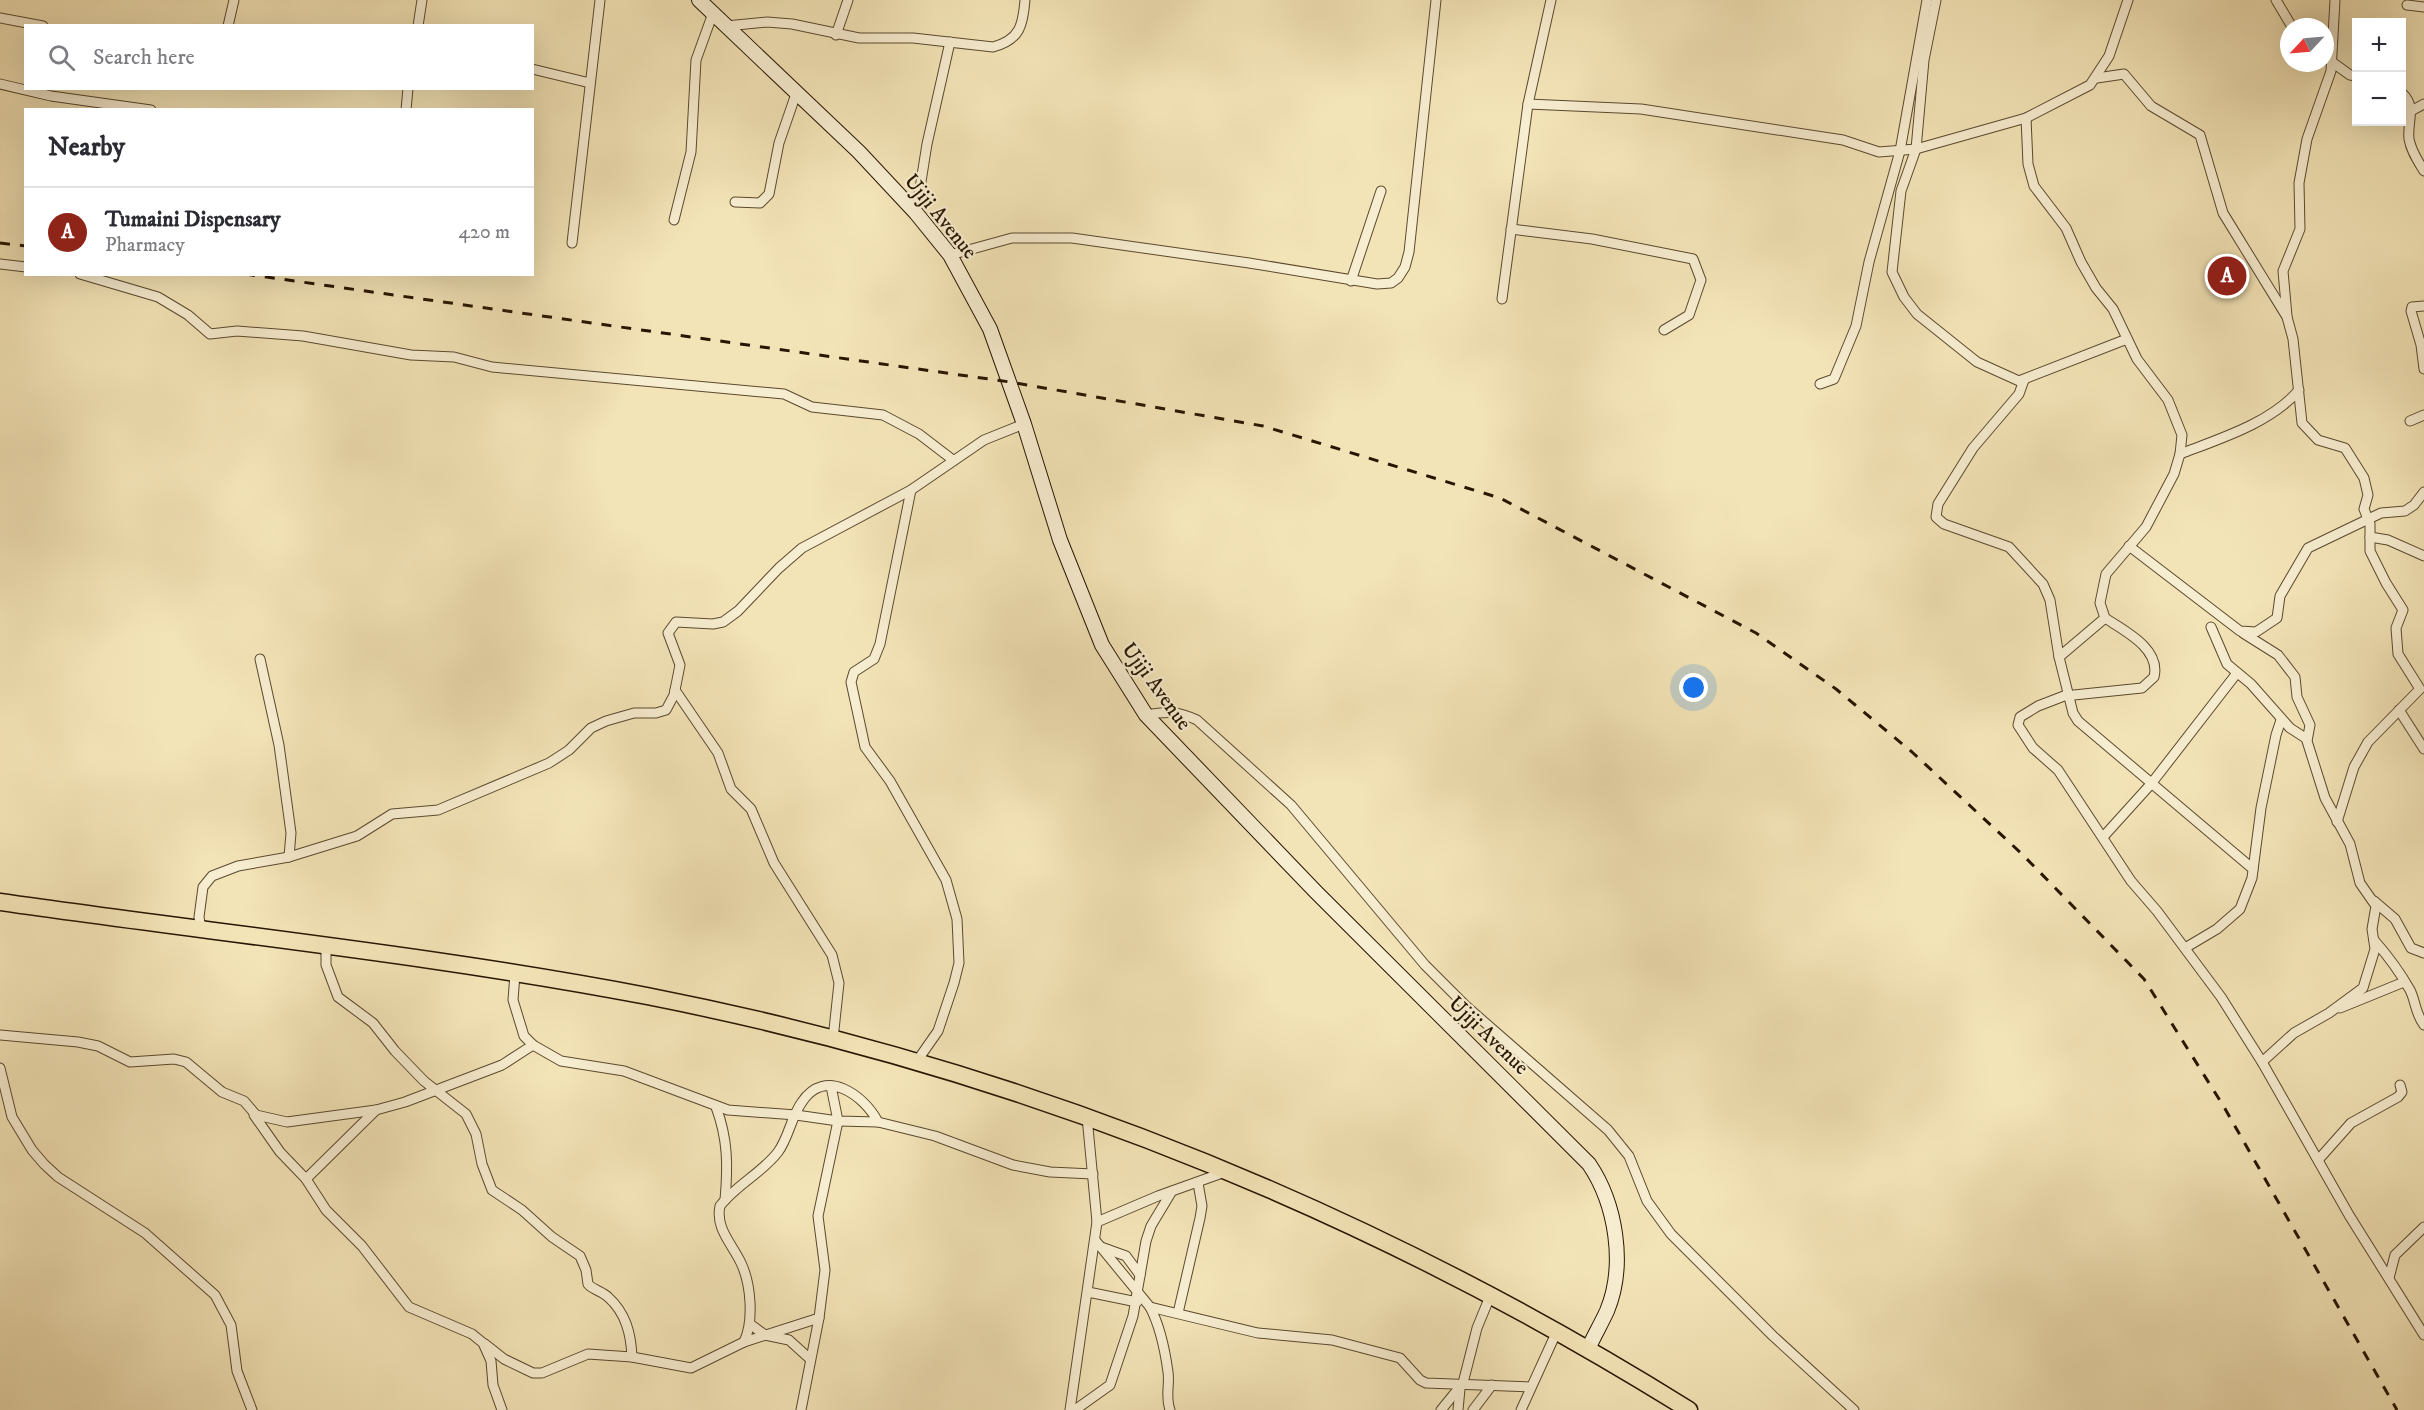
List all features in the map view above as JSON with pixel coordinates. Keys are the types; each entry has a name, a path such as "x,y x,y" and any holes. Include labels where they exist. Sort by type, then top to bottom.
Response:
{"highway":[{"path":"0,902 515,974 651,997 917,1061 1167,1145 1343,1222 1491,1294 1689,1410"}],"main road":[{"name":"Ujiji Avenue","path":"699,0 797,91 916,213 950,255 990,329 1024,424 1053,519 1093,625 1107,655 1146,715 1308,884 1589,1164 1600,1181 1608,1203 1615,1236 1616,1268 1607,1311 1588,1349"}],"street":[{"path":"228,24 234,0"},
{"path":"418,24 422,0"},
{"path":"572,243 600,0"},
{"path":"836,35 848,0"},
{"path":"726,26 767,22 792,24 836,35 993,47 1006,44 1016,36 1023,24 1025,0"},
{"path":"950,255 1012,238 1072,238 1250,262 1351,281 1390,283 1398,278 1405,267 1436,0"},
{"path":"1502,299 1528,104 1551,0"},
{"path":"1528,104 1641,109 1843,140 1878,152 1900,152 2026,118 2078,92 2097,78 2109,56 2128,0"},
{"path":"2276,0 2287,18"},
{"path":"2333,18 2335,0"},
{"path":"1934,1 1924,60 1916,149 1901,191 1892,266 1893,276 1917,314 1977,362 2015,381 2024,380 2127,339"},
{"path":"1820,384 1834,380 1857,326 1869,262 1900,152 1934,1"},
{"path":"2406,5 2424,7"},
{"path":"674,220 691,152 696,60 713,13"},
{"path":"0,18 32,24"},
{"path":"916,213 929,136 950,42"},
{"path":"2334,64 2352,75"},
{"path":"534,69 590,83"},
{"path":"2326,72 2301,166 2300,229 2283,271 2302,423 2306,431 2318,440 2345,448 2360,469 2368,494 2364,508 2370,537 2370,551 2403,610 2396,628 2397,654 2420,689 2374,733 2361,755 2337,822"},
{"path":"2097,78 2124,74 2151,106 2200,135 2223,213 2287,317"},
{"path":"0,84 24,90"},
{"path":"26,90 51,96 137,108"},
{"path":"406,108 408,90"},
{"path":"735,202 760,203 770,194 779,143 797,91"},
{"path":"2406,98 2410,103 2411,111 2409,137 2415,156 2424,171"},
{"path":"2411,111 2424,104"},
{"path":"2026,118 2028,164 2034,186 2066,228 2096,288 2113,309 2127,339 2172,409 2182,435 2180,454 2174,474 2146,527 2106,574 2100,603 2105,618 2137,640 2148,652 2154,663 2154,677 2142,688 2070,695 2038,706 2020,717 2018,725 2033,748 2058,770 2104,836 2131,881 2186,948 2262,1062 2349,1215 2424,1335"},
{"path":"1351,281 1381,191"},
{"path":"1511,229 1582,238 1693,259 1701,279 1689,315 1664,330"},
{"path":"0,264 24,267"},
{"path":"87,276 158,297 188,315 210,334 237,331 286,334 411,355 453,357 492,367 784,394 812,407 884,415 919,434 953,460"},
{"path":"2424,306 2412,306 2411,311 2421,345 2424,369"},
{"path":"2024,380 2019,394 1973,448 1938,504 1936,515 1944,524 2009,547 2039,580 2050,600 2059,657 2078,721 2253,869"},
{"path":"2180,454 2256,421 2281,407 2299,390"},
{"path":"2410,421 2424,415"},
{"path":"201,930 199,917 203,887 212,876 257,861 289,857 357,836 392,814 438,810 560,757 591,728 606,721 634,712 656,713 666,710 675,690 680,660 668,633 676,622 713,624 723,622 738,611 792,555 911,490 984,440 1024,424"},
{"path":"911,490 880,644 874,659 854,672 851,682 865,747 890,781 946,880 957,919 959,963 954,983 938,1030 917,1061"},
{"path":"2243,633 2261,631 2277,618 2280,596 2308,548 2388,510 2405,511 2414,505 2424,492"},
{"path":"2370,537 2388,540 2424,556"},
{"path":"2129,546 2243,633 2278,656 2294,675 2297,697 2310,725 2307,739 2325,798 2350,843 2361,883 2374,902 2397,922 2411,948 2424,953"},
{"path":"2059,657 2105,618"},
{"path":"2211,627 2225,661 2251,684 2293,732 2307,739"},
{"path":"260,659 279,745 291,833 289,857"},
{"path":"2104,836 2151,784 2237,673"},
{"path":"675,690 718,753 731,789 751,809 774,864 832,955 839,983 833,1039"},
{"path":"2399,710 2424,749"},
{"path":"1146,715 1166,711 1180,712 1197,720 1291,805 1425,965 1466,1006 1622,1144 1647,1201 1671,1234 1773,1336 1854,1410"},
{"path":"2186,948 2217,929 2237,913 2252,878 2261,808 2276,735 2282,720"},
{"path":"2262,1062 2294,1033 2329,1012 2362,987 2373,956 2374,902"},
{"path":"2374,940 2396,965 2404,982 2411,990 2416,1011 2424,1024"},
{"path":"326,947 326,965 338,997 374,1023 410,1068 436,1091 454,1102 472,1124 486,1180 492,1190 580,1256 586,1269 588,1284 608,1297 626,1321 632,1357"},
{"path":"515,974 513,1000 517,1021 524,1036 533,1045 561,1061 624,1071 716,1107 738,1112 796,1115 838,1121 878,1122 935,1136 1013,1165 1050,1172 1093,1174"},
{"path":"2329,1012 2404,982"},
{"path":"0,1035 78,1042 98,1047 130,1062 174,1059 186,1062 222,1092 243,1101 256,1115 287,1122 376,1110 436,1091 502,1065 533,1045"},
{"path":"0,1068 12,1117 32,1150 44,1164 67,1183 161,1245 215,1295 231,1325 237,1371 252,1410"},
{"path":"2319,1159 2351,1124 2398,1097 2402,1092 2400,1085"},
{"path":"725,1200 778,1152 807,1096 823,1086 843,1088 863,1099 878,1122"},
{"path":"801,1410 819,1318 825,1254 818,1216 838,1121 831,1086"},
{"path":"243,1101 280,1152 306,1179 326,1210 362,1246 409,1307 472,1334 504,1359 532,1373 542,1374 588,1354 632,1357 691,1368 744,1342 819,1318"},
{"path":"716,1107 727,1148 725,1200 718,1216 721,1227 746,1275 750,1324 744,1342"},
{"path":"306,1179 376,1110"},
{"path":"1070,1410 1088,1292 1098,1244 1088,1117"},
{"path":"1096,1222 1228,1171"},
{"path":"1178,1312 1202,1206 1198,1183"},
{"path":"1075,1410 1110,1385 1120,1360 1137,1298 1142,1256 1151,1226 1172,1191"},
{"path":"2389,1278 2395,1255 2424,1227"},
{"path":"1098,1244 1126,1256 1140,1275"},
{"path":"1098,1244 1137,1298 1150,1306 1274,1336 1332,1340 1400,1358 1420,1380 1426,1383 1530,1387"},
{"path":"1088,1292 1137,1298"},
{"path":"1458,1410 1477,1328 1491,1294"},
{"path":"1150,1306 1160,1329 1168,1371 1166,1393 1170,1410"},
{"path":"750,1324 765,1335 789,1340 810,1359"},
{"path":"1521,1410 1557,1331"},
{"path":"483,1343 491,1361 491,1377 502,1410"},
{"path":"1473,1410 1492,1385"},
{"path":"1441,1410 1462,1386"}],"railway":[{"path":"0,243 24,246"},
{"path":"259,276 1010,382 1263,426 1500,498 1756,633 1836,689 1912,752 2022,854 2144,979 2224,1107 2397,1410"}],"place":[{"name":"Tumaini Dispensary","path":"2227,276"}]}
